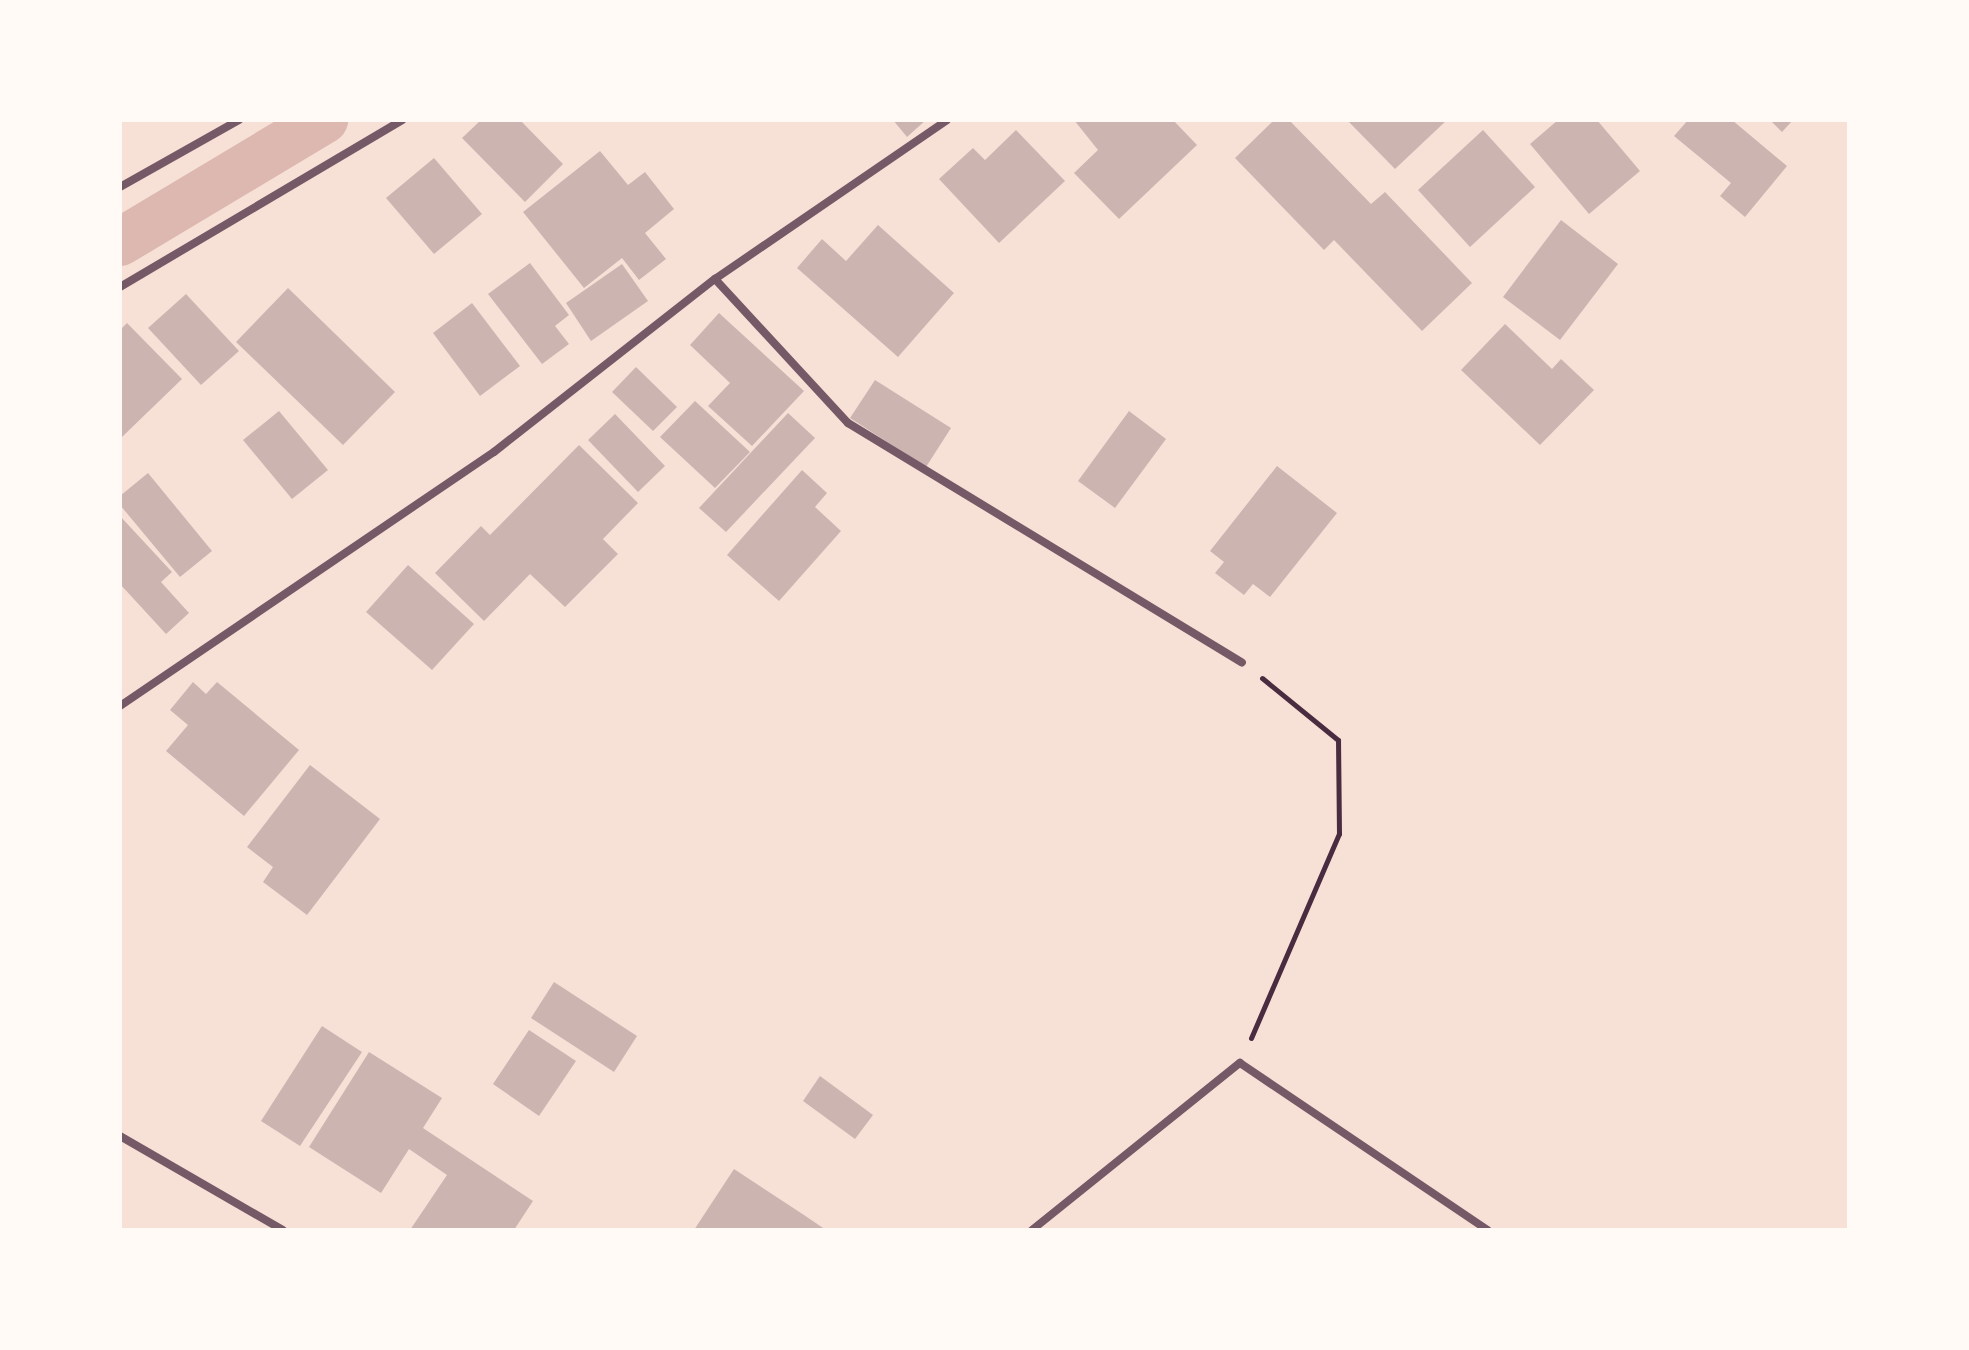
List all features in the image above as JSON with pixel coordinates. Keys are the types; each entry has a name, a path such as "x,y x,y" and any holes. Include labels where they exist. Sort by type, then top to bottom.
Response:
{"street":[{"path":"120,187 239,120"},
{"path":"120,287 402,120"},
{"path":"120,706 494,452 715,279 947,120"},
{"path":"715,279 848,423 1242,663"},
{"path":"1032,1230 1240,1063 1488,1230"},
{"path":"120,1136 283,1230"}],"path":[{"path":"1240,1063 1339,834 1338,740 1242,663"}],"building":[{"path":"481,120 520,120 563,164 525,202 462,138"},
{"path":"893,120 926,120 907,137"},
{"path":"1074,120 1173,120 1197,145 1119,219 1074,173 1098,150"},
{"path":"1274,120 1289,120 1371,204 1385,192 1472,283 1422,331 1334,240 1324,250 1235,158"},
{"path":"1347,120 1447,120 1395,169"},
{"path":"1558,120 1597,120 1640,171 1589,214 1530,144"},
{"path":"1688,120 1732,120 1787,166 1745,217 1720,196 1731,183 1674,136"},
{"path":"1770,120 1793,120 1782,132"},
{"path":"1016,130 1065,181 999,243 939,179 973,148 985,160"},
{"path":"1483,130 1535,187 1470,247 1418,190"},
{"path":"600,151 628,185 645,172 674,209 645,233 666,259 639,280 622,258 584,288 523,212"},
{"path":"434,158 482,214 434,254 386,198"},
{"path":"1561,220 1618,264 1560,340 1503,297"},
{"path":"878,225 954,293 898,357 797,268 822,239 846,261"},
{"path":"530,263 569,315 555,326 569,344 542,364 488,294"},
{"path":"622,264 648,301 591,341 566,303"},
{"path":"288,288 395,392 343,445 236,342"},
{"path":"186,294 239,351 201,385 148,328"},
{"path":"472,303 520,366 480,396 433,333"},
{"path":"719,313 804,391 752,446 708,406 730,383 690,345"},
{"path":"127,323 182,379 122,437 120,330"},
{"path":"1505,324 1552,369 1561,359 1594,390 1540,445 1461,370"},
{"path":"636,367 677,407 653,431 612,392"},
{"path":"875,380 951,428 926,467 850,418"},
{"path":"695,401 750,452 715,488 660,437"},
{"path":"279,411 328,470 292,499 243,440"},
{"path":"1129,411 1166,439 1115,508 1078,481"},
{"path":"788,413 815,438 726,532 699,508"},
{"path":"615,414 665,466 638,492 588,440"},
{"path":"579,445 638,503 603,539 618,554 565,607 530,574 484,621 435,573 481,526 490,535"},
{"path":"1277,466 1337,513 1270,597 1253,584 1244,595 1215,573 1224,562 1210,551"},
{"path":"802,470 827,493 815,507 841,531 779,601 727,555"},
{"path":"148,473 212,551 180,577 120,505 120,496"},
{"path":"120,516 172,572 161,582 189,613 166,634 120,584"},
{"path":"408,565 474,624 432,670 366,612"},
{"path":"193,682 206,694 217,682 299,750 244,816 166,751 188,725 170,710"},
{"path":"310,765 380,819 307,915 263,882 273,867 247,847"},
{"path":"554,982 637,1036 614,1072 531,1018"},
{"path":"322,1026 362,1052 300,1146 261,1121"},
{"path":"529,1030 576,1061 539,1116 493,1084"},
{"path":"369,1052 442,1098 423,1128 533,1201 514,1230 410,1230 447,1175 409,1149 381,1193 309,1147"},
{"path":"820,1076 873,1115 855,1139 803,1101"},
{"path":"734,1169 804,1215 826,1230 694,1230"}],"waterway":[{"path":"120,242 324,120"}]}
